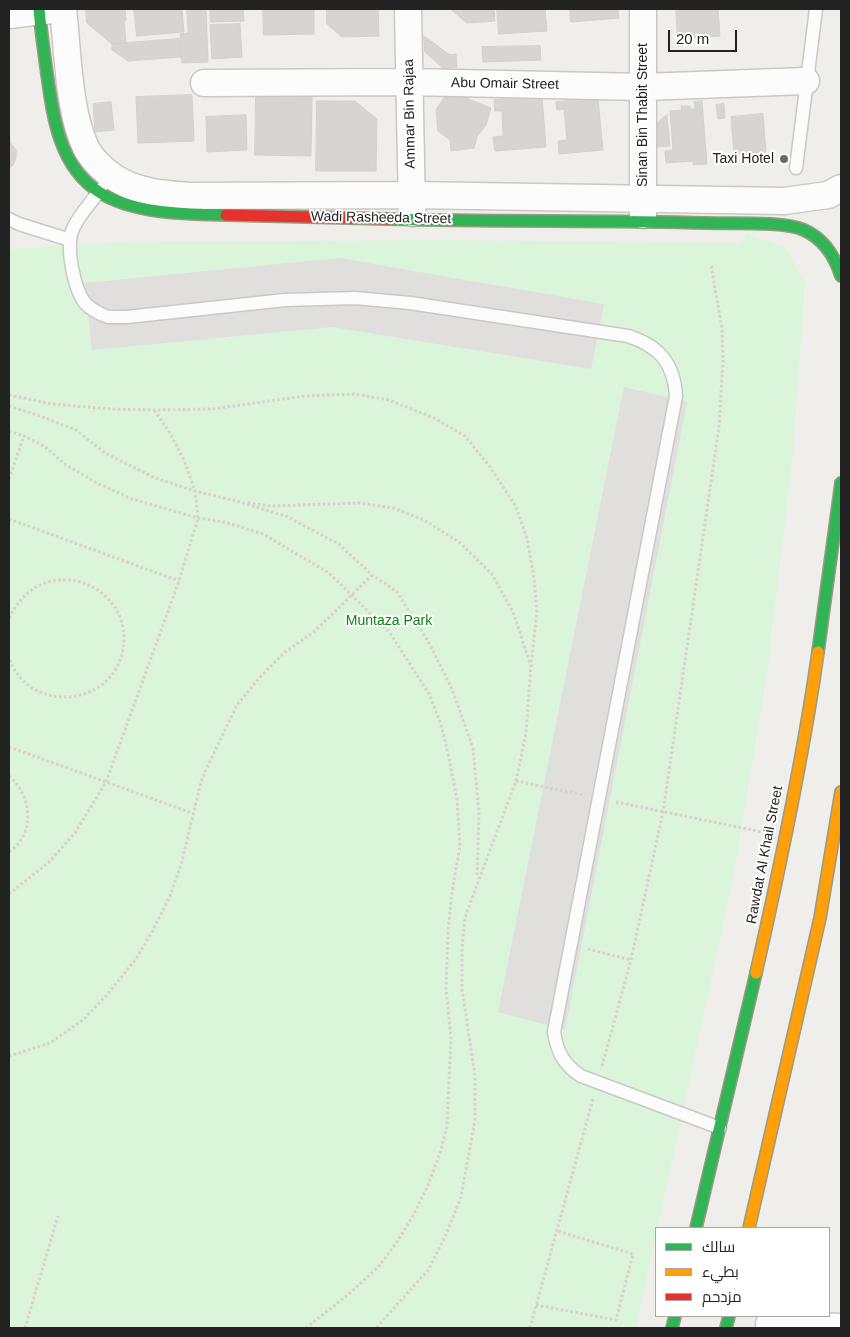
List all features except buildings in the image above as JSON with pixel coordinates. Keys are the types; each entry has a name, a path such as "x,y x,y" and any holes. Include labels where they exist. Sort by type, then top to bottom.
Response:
{"main road":[{"name":"Wadi Rasheeda Street","path":"643,209 780,225 804,230 823,243 836,261 841,276"},
{"name":"Rawdat Al Khail Street","path":"696,1227 769,915 810,706 841,483"},
{"path":"749,1227 820,918 841,792"}],"street":[{"name":"Ammar Bin Rajaa","path":"408,9 411,208"},
{"name":"Sinan Bin Thabit Street","path":"643,9 643,209"},
{"path":"9,15 51,10"},
{"name":"Wadi Rasheeda Street","path":"51,10 78,126 87,150 105,184 123,183 157,193 190,196 411,208 643,209 784,201 828,195 841,188"},
{"name":"Abu Omair Street","path":"204,83 409,82 643,86 806,82"},
{"path":"820,918 841,885"},
{"path":"769,1324 841,1327"}],"lane":[{"path":"796,168 816,9"},
{"path":"105,184 80,217 70,240 72,266 80,296 92,310 108,317 308,299 379,299 628,336 641,340 653,347 663,357 673,376 676,396 554,1032 556,1046 561,1058 581,1076 720,1128"},
{"path":"9,219 70,240"}],"path":[{"path":"530,1328 631,960 663,812 722,394 724,361 722,329 711,264"},
{"path":"9,394 52,404 111,409 155,410 212,409 305,396 354,394 388,400 434,418 464,436 490,467 516,507 527,538 534,578 537,612 526,733 516,780 464,917 462,989 475,1076 475,1120 461,1197 447,1232 429,1269 376,1328"},
{"path":"9,406 76,430 105,453 155,478 288,517 340,545 372,576 396,592 428,641 452,689 473,748 479,813 477,880"},
{"path":"9,894 49,862 75,833 106,782 180,581 198,518 195,491 184,460 155,410"},
{"path":"9,431 44,446 66,465 97,483 132,499 198,518 225,522 263,534 329,574 352,594 390,633 429,694 441,724 457,799 460,846 452,892 448,932 446,980 451,1038 448,1126 428,1184 413,1216 397,1242 379,1266 350,1293 306,1328"},
{"path":"9,478 24,436"},
{"path":"240,502 272,506 360,503 393,508 424,520 459,542 492,574 513,612 531,665"},
{"path":"9,520 180,581"},
{"path":"9,1056 50,1043 84,1019 107,995 136,959 152,932 172,888 181,865 202,778 237,705 260,677 284,653 315,630 372,576"},
{"path":"9,618 15,606 24,595 36,587 50,581 78,581 92,586 104,594 113,605 120,617 124,631 124,645 114,672 104,682 93,691 80,696 65,698 51,696 26,684 16,673 9,659"},
{"path":"9,747 192,814"},
{"path":"9,776 23,792 27,804 28,817 26,829 20,840 9,852"},
{"path":"516,780 784,836"},
{"path":"570,945 631,960"},
{"path":"25,1328 58,1216"},
{"path":"536,1305 616,1320 634,1254 557,1231"}],"green space":[{"name":"Muntaza Park","path":"747,234 785,247 805,282 793,453 767,673 733,878 658,1227 655,1227 655,1240 636,1328 9,1328 9,249 124,242 442,240 738,243"}],"shaded area":[{"path":"339,258 604,304 591,369 332,327 92,350 85,283"},
{"path":"624,387 687,402 565,1030 498,1012"}],"traffic: fast":[{"path":"39,9 52,107 60,139 75,169 99,192 128,205 177,213 226,215"},
{"path":"389,219 784,225 804,230 817,238 832,255 841,276"},
{"path":"818,652 841,483"},
{"path":"696,1227 756,973"},
{"path":"672,1328 675,1317"},
{"path":"726,1328 729,1317"}],"traffic: slow":[{"path":"756,973 790,813 818,652"},
{"path":"749,1227 820,918 841,792"}],"traffic: jam":[{"path":"226,215 389,219"}],"place":[{"name":"Taxi Hotel","path":"784,159"}]}
